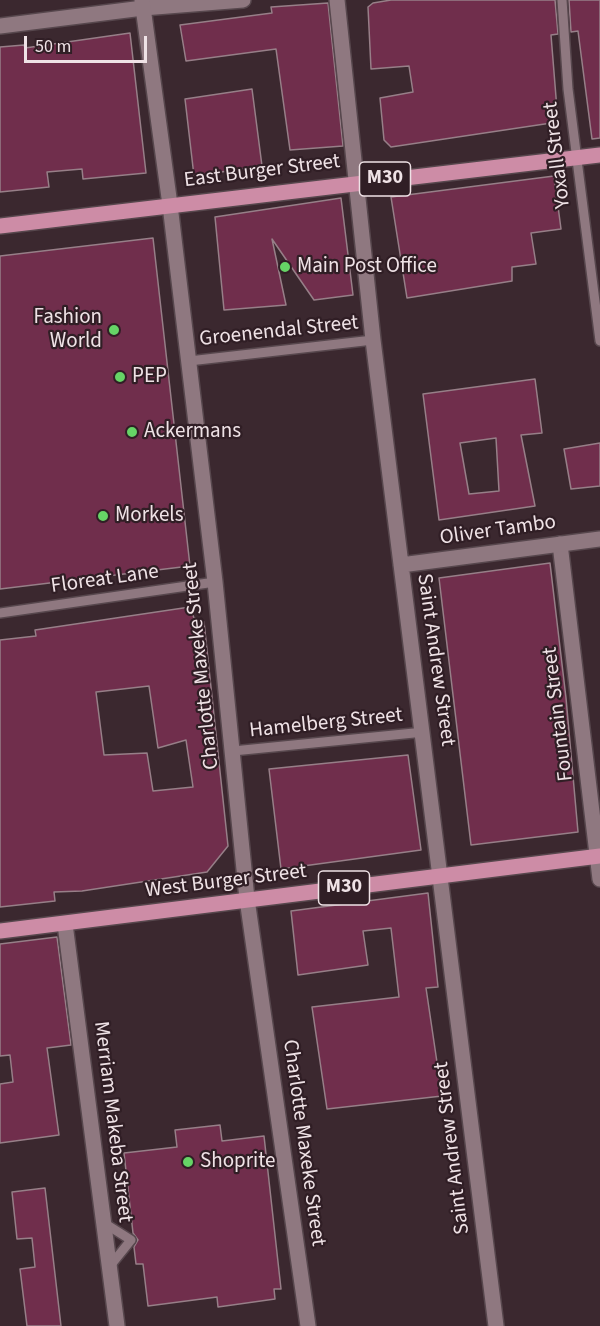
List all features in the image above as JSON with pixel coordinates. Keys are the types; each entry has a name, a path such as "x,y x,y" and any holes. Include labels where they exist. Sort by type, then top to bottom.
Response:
{"main road":[{"name":"East Burger Street","path":"0,226 600,155"},
{"name":"West Burger Street","path":"0,931 599,856"}],"street":[{"path":"0,26 143,4 243,0"},
{"name":"Saint Andrew Street","path":"337,0 373,340 424,732 496,1326"},
{"name":"Charlotte Maxeke Street","path":"143,4 170,205 215,582 247,899 308,1326"},
{"name":"Oliver Tambo","path":"401,566 600,539"},
{"name":"Fountain Street","path":"560,544 600,879"},
{"name":"Merriam Makeba Street","path":"65,924 117,1326"}],"lane":[{"name":"Yoxall Street","path":"562,0 576,158 600,341"},
{"name":"Groenendal Street","path":"189,361 373,340"},
{"name":"Floreat Lane","path":"0,613 215,582"},
{"name":"Hamelberg Street","path":"233,751 424,732"},
{"path":"104,1223 131,1240 110,1266"}],"building":[{"path":"391,0 555,0 558,34 551,35 558,122 391,147 384,140 380,98 413,92 409,66 371,69 368,7 373,3"},
{"path":"569,0 600,0 600,138 592,139 578,31 571,32"},
{"path":"328,3 343,146 290,150 276,49 186,61 180,25 272,13 271,7"},
{"path":"130,33 146,173 83,179 82,169 47,172 49,187 0,192 0,47 24,45 25,48"},
{"path":"252,89 262,166 194,176 185,99"},
{"path":"554,176 561,229 531,233 536,264 512,267 512,281 407,298 391,197"},
{"path":"341,198 353,295 314,300 272,239 286,305 224,310 215,217"},
{"path":"153,238 190,566 0,589 0,256"},
{"path":"535,379 542,433 521,435 535,506 439,520 423,394","holes":["496,438 499,491 469,494 460,443"]},
{"path":"600,443 600,486 571,489 564,449"},
{"path":"550,563 566,698 578,832 471,845 439,578"},
{"path":"190,607 194,618 204,622 228,846 207,872 82,891 54,892 55,901 0,907 0,640 36,636 35,630","holes":["149,686 158,748 186,740 193,787 153,791 147,753 104,755 96,692"]},
{"path":"408,755 421,850 281,869 269,769"},
{"path":"428,893 438,987 426,988 442,1096 327,1109 312,1007 399,997 391,928 363,931 368,965 298,975 291,911"},
{"path":"57,937 71,1045 47,1048 59,1135 0,1143 0,1084 13,1082 10,1055 0,1056 0,944"},
{"path":"220,1125 222,1141 264,1136 281,1289 274,1289 275,1299 218,1307 217,1297 148,1306 143,1264 136,1264 134,1247 138,1240 133,1233 124,1153 177,1147 175,1130"},
{"path":"45,1188 61,1326 27,1326 20,1269 35,1267 32,1238 17,1239 12,1192"}],"place":[{"name":"Main Post Office","path":"285,267"},
{"name":"Fashion World","path":"114,330"},
{"name":"PEP","path":"120,377"},
{"name":"Ackermans","path":"132,432"},
{"name":"Morkels","path":"103,516"},
{"name":"Shoprite","path":"188,1162"}]}
